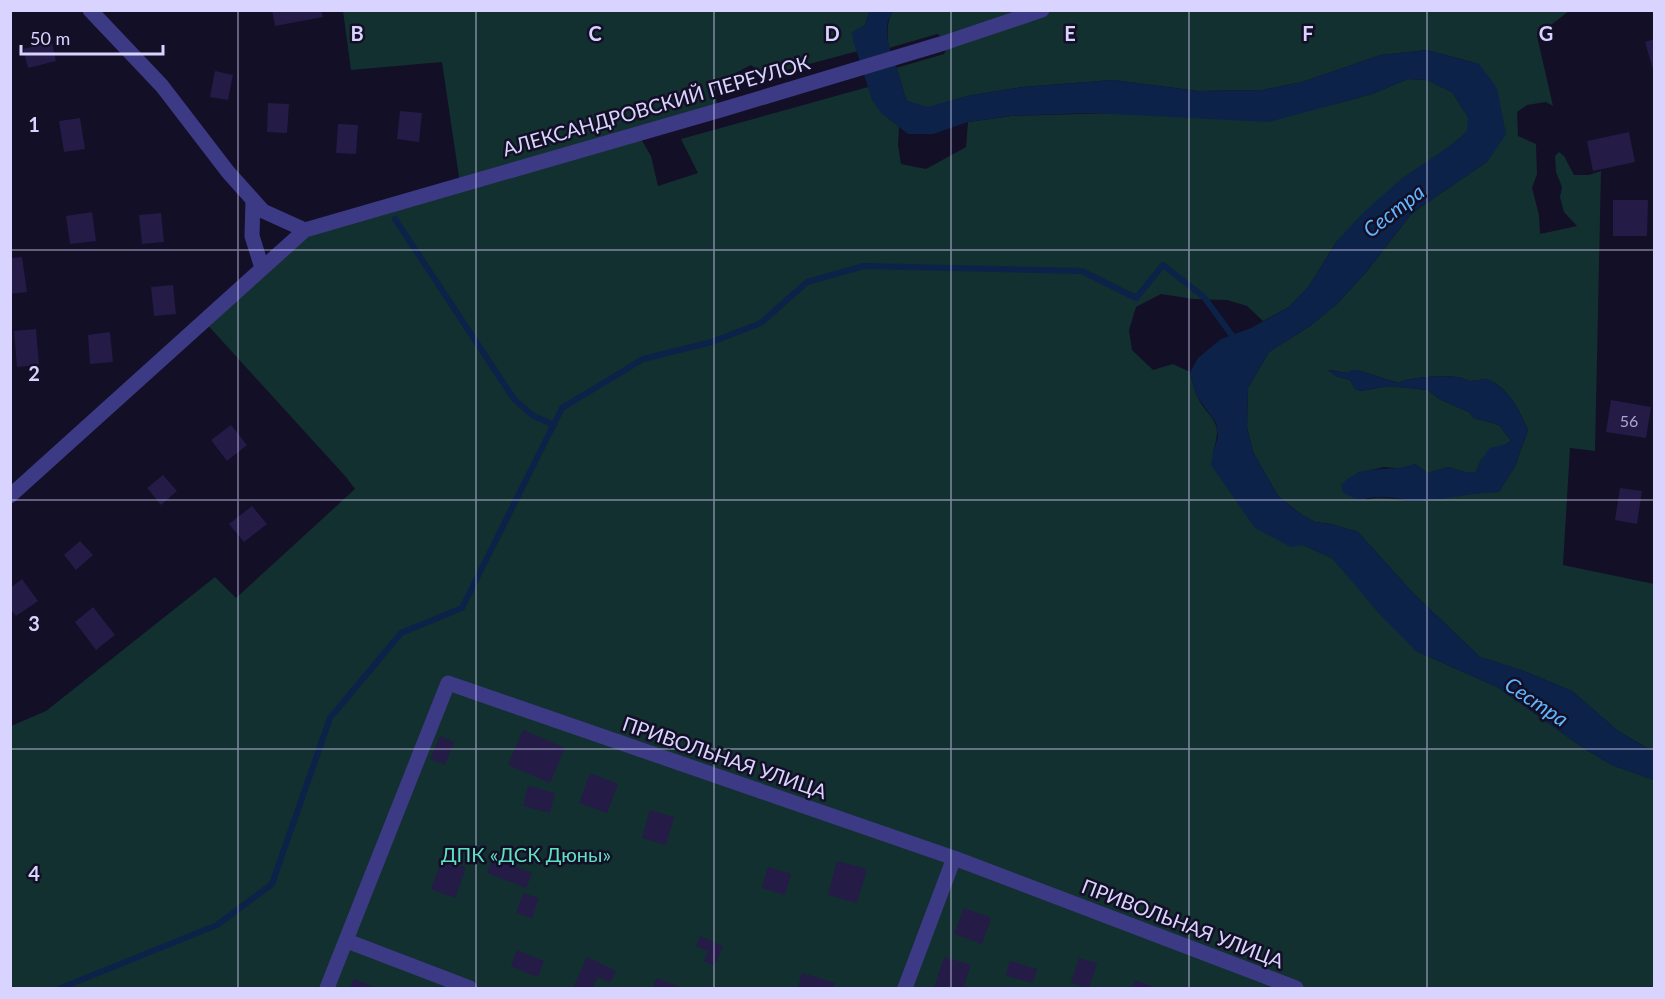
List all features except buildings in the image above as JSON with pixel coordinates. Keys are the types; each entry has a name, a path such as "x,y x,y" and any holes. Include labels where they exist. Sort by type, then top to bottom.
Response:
{"street":[{"path":"10,496 262,268 310,228 263,210 228,172 162,86 90,10"},
{"name":"АЛЕКСАНДРОВСКИЙ ПЕРЕУЛОК","path":"310,228 938,45 1042,10"},
{"path":"253,200 252,236 262,268"},
{"name":"ПРИВОЛЬНАЯ УЛИЦА","path":"327,988 448,683 954,858 1296,988"},
{"path":"905,988 954,858"},
{"path":"347,941 470,988"}],"green space":[{"name":"ДПК «ДСК Дюны»","path":"343,11 870,11 865,25 853,40 858,51 764,76 751,65 714,84 718,110 638,134 651,156 658,186 698,173 681,139 868,87 880,109 899,127 898,145 901,164 926,169 966,147 968,122 1011,116 1324,107 1372,94 1408,79 1427,80 1452,92 1468,117 1468,131 1337,241 1309,286 1289,307 1263,321 1247,306 1227,300 1193,299 1161,294 1136,307 1129,330 1132,350 1153,370 1173,364 1190,372 1197,396 1216,426 1213,452 1303,545 1332,558 1416,651 1497,687 1585,749 1612,765 1654,780 1654,988 11,988 11,726 46,711 215,577 236,598 355,489 204,321 322,225 460,184 442,62 351,70"},
{"path":"893,11 1032,11 945,39 937,34 889,48 888,29"},
{"path":"1052,11 1569,11 1537,36 1553,106 1546,102 1527,105 1517,112 1518,136 1536,144 1537,174 1532,188 1539,215 1540,234 1577,226 1564,212 1560,197 1562,187 1556,172 1555,156 1559,152 1564,156 1574,175 1589,175 1601,171 1595,451 1570,448 1563,565 1654,584 1654,752 1618,731 1572,691 1524,671 1480,657 1412,592 1358,532 1315,522 1278,496 1253,452 1247,427 1248,388 1269,352 1310,326 1337,304 1367,271 1412,213 1488,161 1479,64 1427,50 1381,55 1302,82 1262,90 1198,91 1113,80 1023,87 967,96 928,108 907,101 896,68 944,54 948,46","holes":["1329,370 1348,373 1357,370 1398,383 1418,378 1451,376 1470,381 1487,380 1499,386 1514,403 1528,430 1515,466 1499,492 1418,501 1385,498 1366,500 1357,473 1384,467 1403,469 1415,464 1428,473 1448,467 1465,472 1476,472 1481,460 1511,441 1499,425 1474,418 1469,412 1439,399 1428,390 1389,386 1361,391 1355,389 1350,380 1336,376"]}],"water":[{"name":"Сестра","path":"870,11 893,11 887,26 888,42 907,101 928,107 967,96 1023,87 1113,80 1198,91 1262,90 1302,82 1381,55 1427,50 1479,64 1497,88 1506,134 1488,161 1412,213 1367,271 1337,304 1310,326 1269,352 1248,388 1247,427 1253,452 1278,496 1315,522 1358,532 1412,592 1480,657 1524,671 1572,691 1618,731 1654,752 1654,780 1612,765 1585,749 1497,687 1416,651 1381,616 1332,558 1303,545 1291,547 1255,528 1211,465 1218,437 1216,423 1196,395 1190,372 1198,358 1221,339 1251,328 1289,307 1309,286 1337,241 1362,214 1401,179 1454,143 1467,131 1468,117 1452,92 1427,80 1408,79 1372,94 1269,122 1093,113 1011,116 968,122 933,134 908,134 881,113 872,100 853,40 852,32 865,25"},
{"path":"1327,370 1348,373 1357,370 1397,383 1443,376 1459,377 1470,381 1484,379 1493,382 1510,397 1528,430 1515,466 1499,492 1415,501 1383,497 1358,499 1349,496 1343,492 1341,485 1358,473 1415,464 1428,473 1448,467 1465,472 1476,472 1490,448 1511,441 1499,425 1474,418 1469,412 1439,399 1428,390 1389,386 1362,391 1355,389 1350,380 1336,376"}],"waterway":[{"path":"395,219 514,399 532,415 554,425"},
{"path":"61,988 217,925 272,884 330,718 401,633 462,608 562,408 643,359 712,342 761,323 807,282 864,266 1082,271 1136,298 1163,265 1204,297 1236,341"}]}
